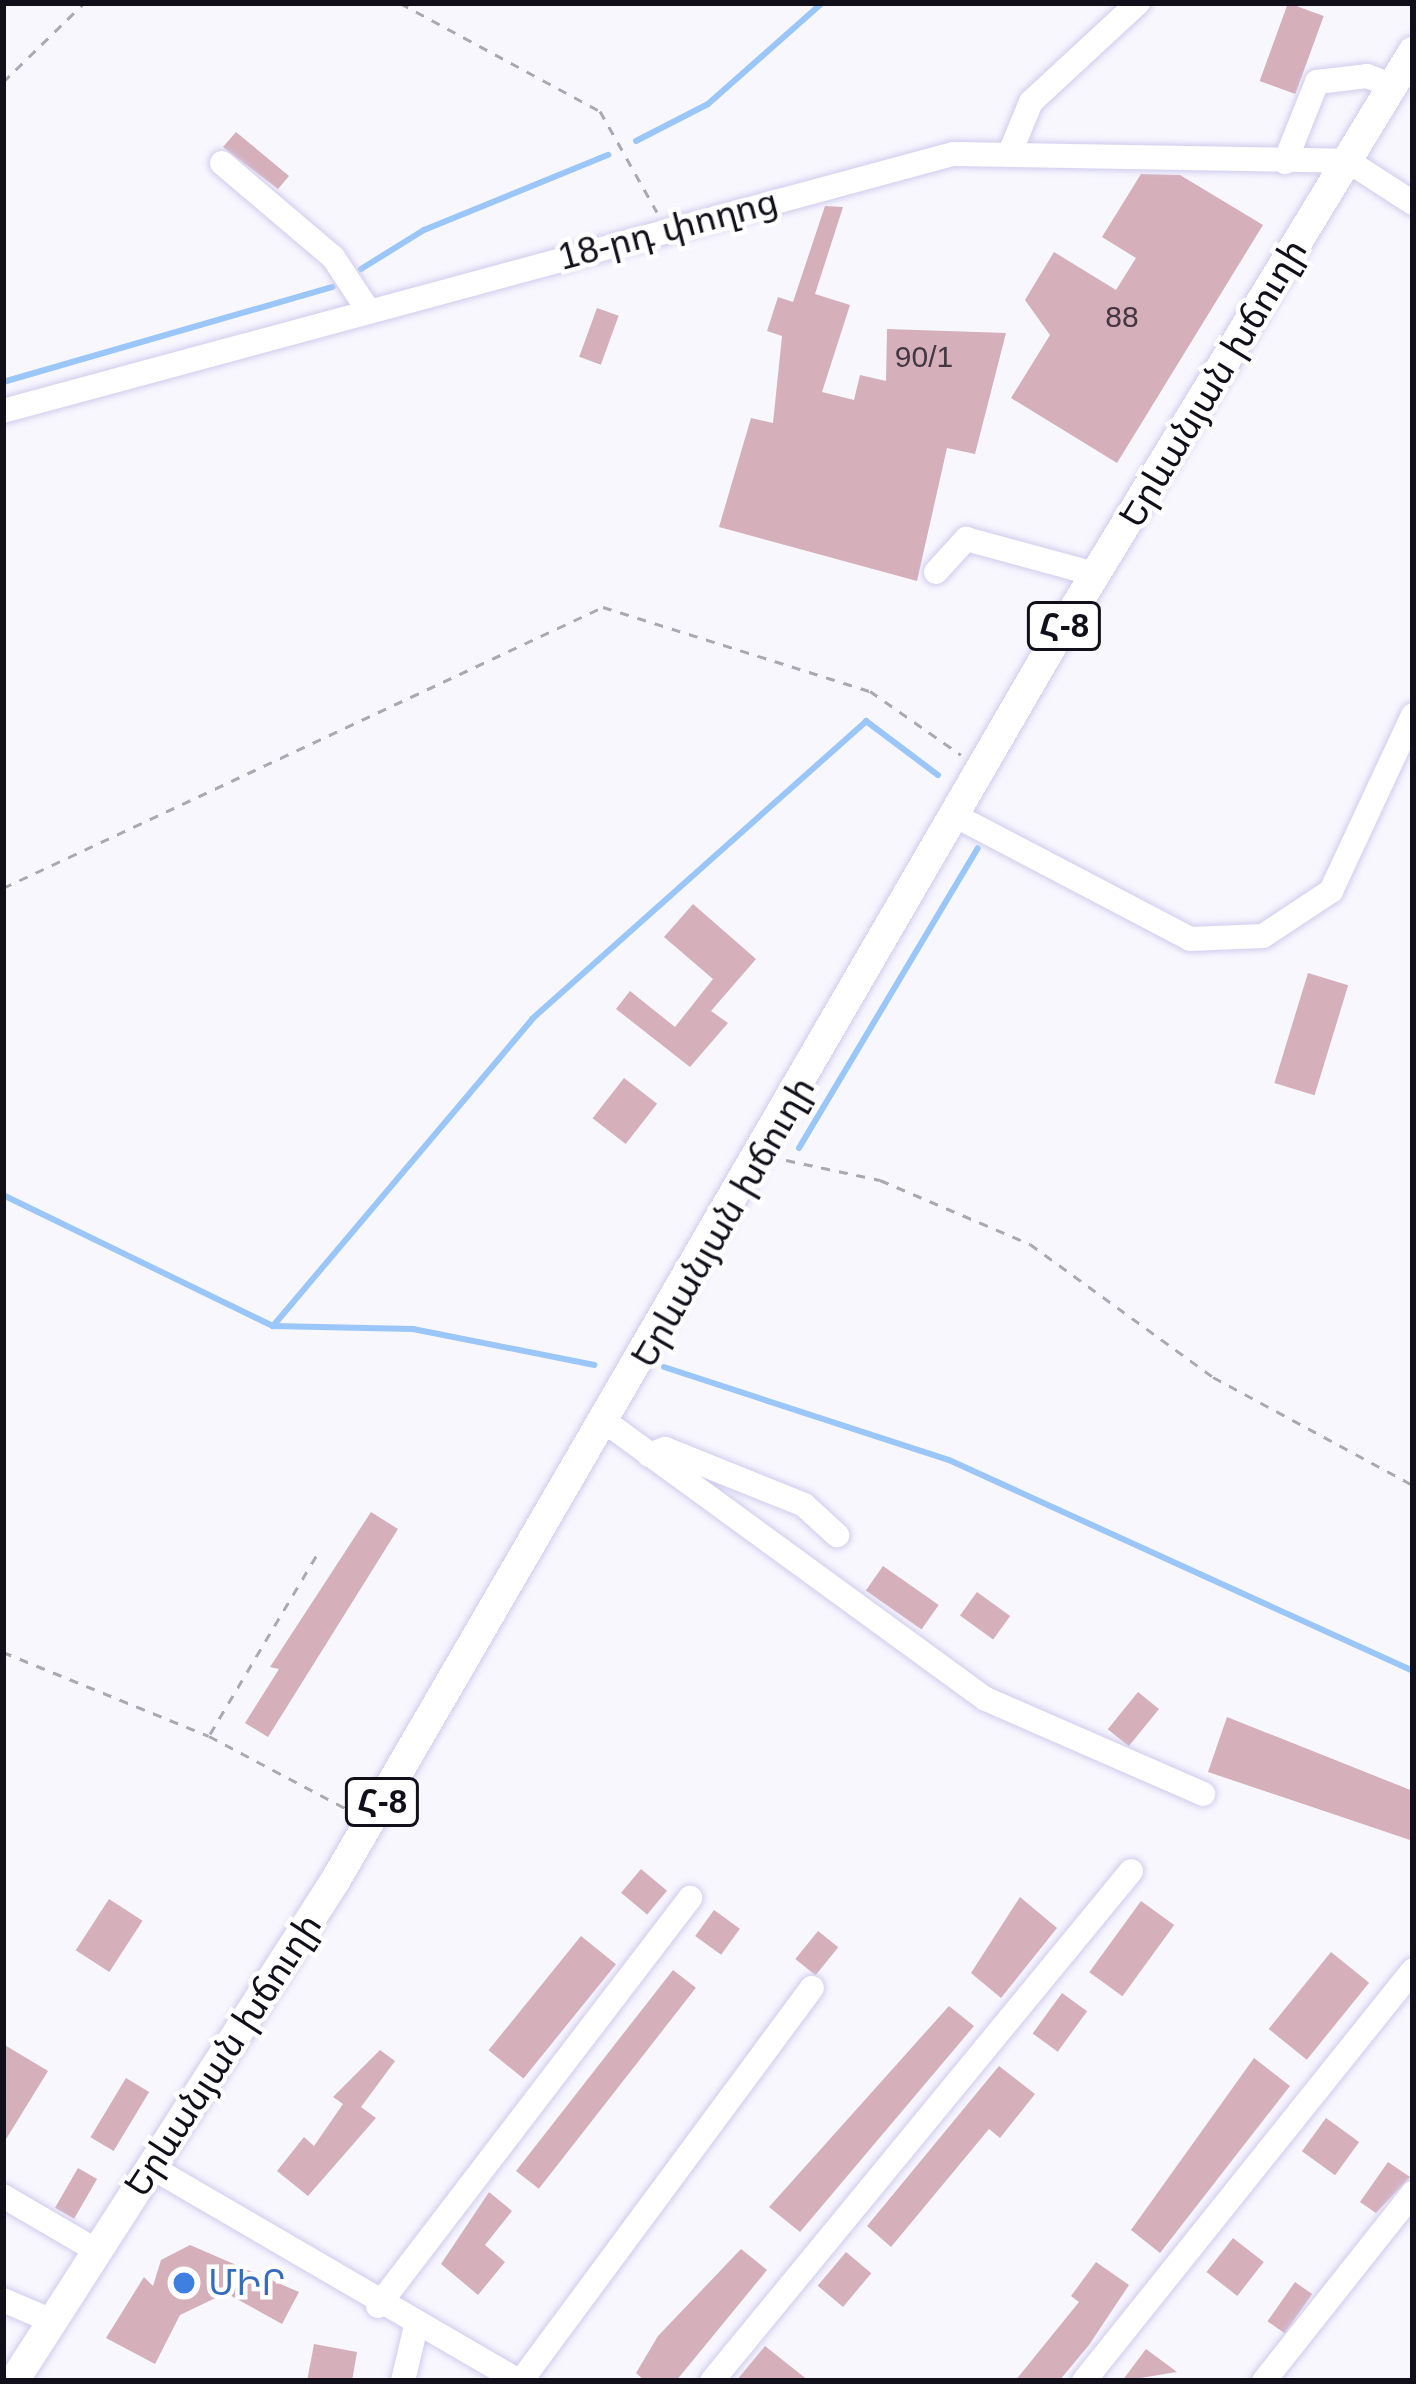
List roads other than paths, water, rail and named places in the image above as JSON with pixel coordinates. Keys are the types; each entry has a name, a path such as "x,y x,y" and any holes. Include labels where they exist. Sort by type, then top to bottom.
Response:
{"main road":[{"name":"Երևանյան խճուղի","path":"14,2381 369,1823 607,1423 1096,574 1413,52"}],"street":[{"path":"1009,155 1031,102 1138,3"},
{"path":"1285,162 1317,82 1367,76 1393,86"},
{"name":"18-րդ փողոց","path":"3,411 953,154 1348,161"},
{"path":"1348,161 1413,203"},
{"path":"222,163 333,257 368,310"},
{"path":"936,572 966,538 1096,574"},
{"path":"956,816 1190,939 1263,936 1331,891 1413,715"},
{"path":"607,1423 986,1699 1203,1794"},
{"path":"650,1455 665,1449 804,1505 837,1535"},
{"path":"712,2381 1131,1871"},
{"path":"378,2306 690,1898"},
{"path":"1084,2381 1413,1970"},
{"path":"151,2167 378,2306 520,2381 812,1988"},
{"path":"1264,2381 1413,2193"},
{"path":"3,2196 97,2251"},
{"path":"3,2300 52,2321"},
{"path":"403,2381 416,2326"}],"waterway":[{"path":"636,141 708,104 822,3"},
{"path":"361,269 424,230 608,155"},
{"path":"3,382 333,287"},
{"path":"273,1326 532,1019 866,721 938,775"},
{"path":"799,1148 978,848"},
{"path":"3,1195 273,1326 413,1329 594,1365"},
{"path":"664,1367 949,1460 1413,1671"}],"place":[{"name":"ՄԻՐ","path":"184,2283"}]}
